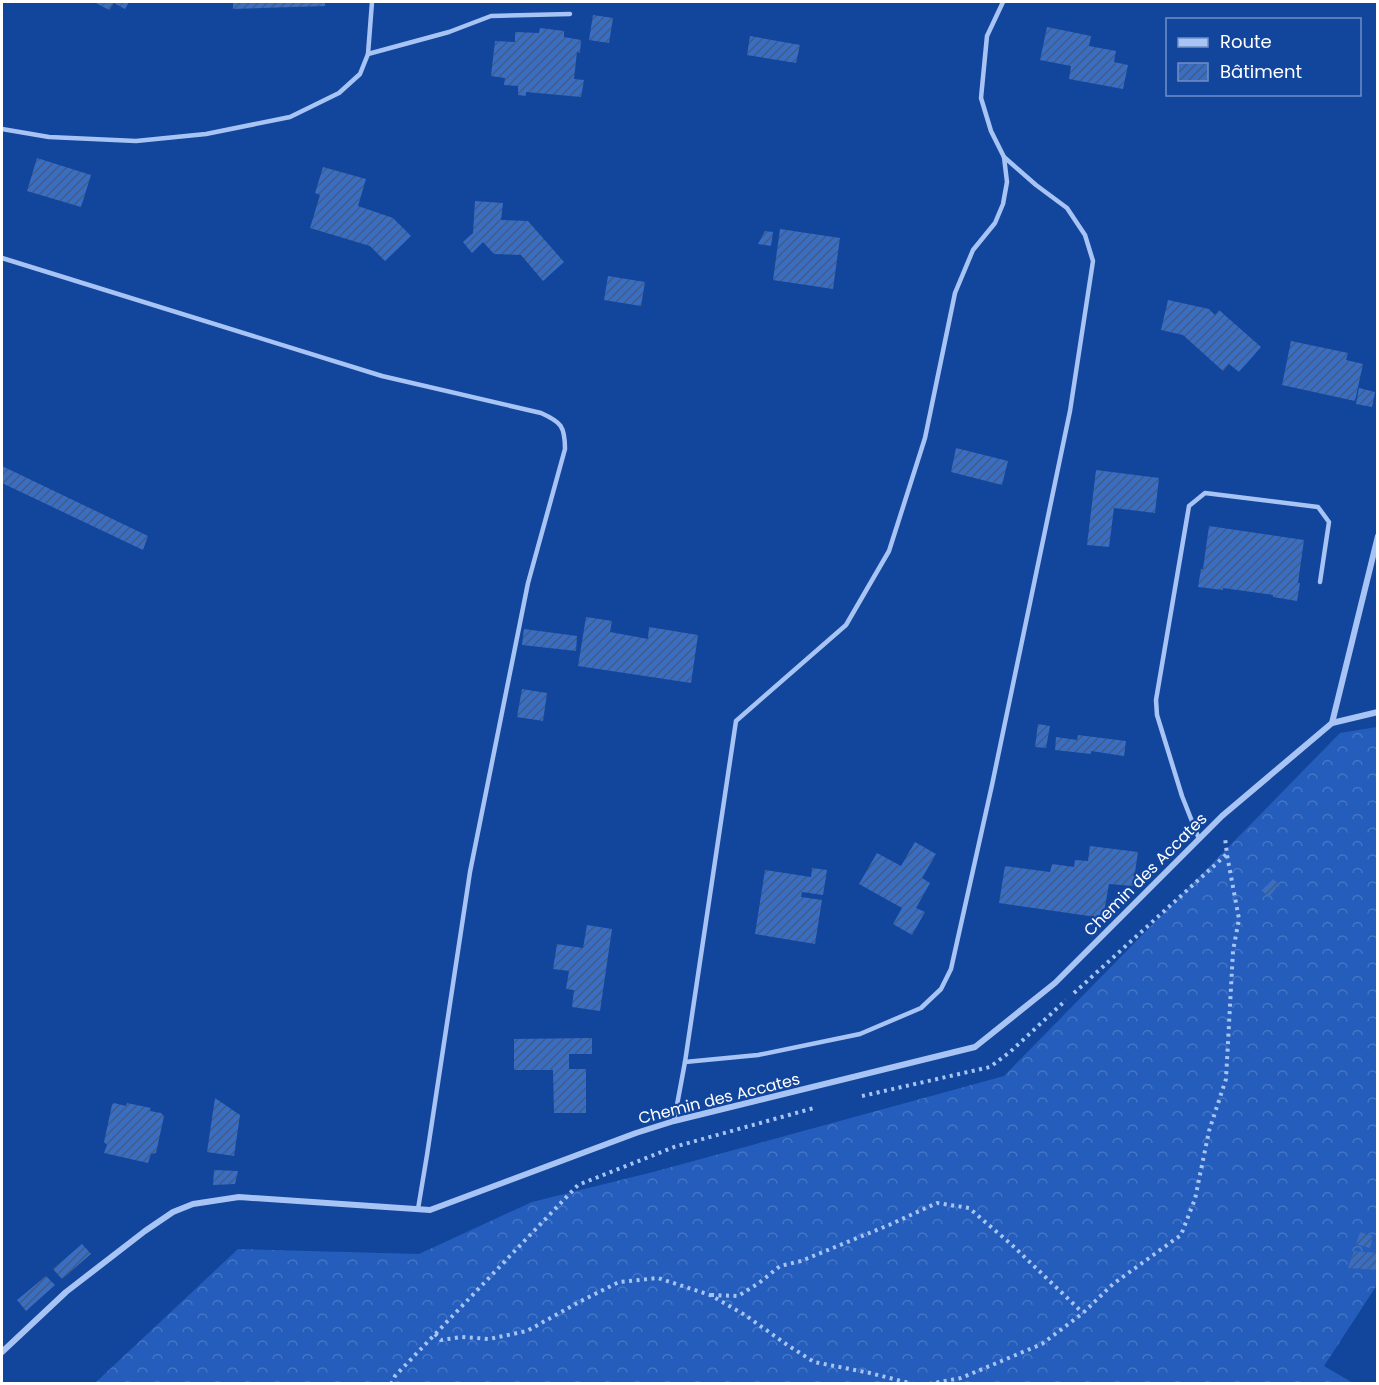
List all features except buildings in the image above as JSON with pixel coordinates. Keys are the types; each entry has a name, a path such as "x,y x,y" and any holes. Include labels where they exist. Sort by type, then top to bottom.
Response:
{"street":[{"path":"1332,723 1377,536"},
{"name":"Chemin des Accates","path":"2,1352 66,1292 145,1230 172,1212 193,1204 239,1197 430,1210 636,1133 675,1121 975,1047 1055,983 1222,816 1332,723 1377,712"}],"lane":[{"path":"2,129 49,137 136,141 206,134 290,117 339,93 360,74 368,54 372,2"},
{"path":"675,1121 686,1062 736,721 846,625 889,551 925,438 955,293 974,249 995,223 1004,204 1007,182 1004,157 991,131 981,98 987,36 1003,2"},
{"path":"368,54 449,32 491,16 570,14"},
{"path":"686,1062 758,1055 860,1034 921,1008 941,989 951,969 1070,411 1092,261 1085,235 1067,208 1004,157"},
{"path":"2,258 382,376 541,413 556,420 565,434 565,449 528,583 470,872 418,1209"},
{"path":"1199,839 1182,796 1157,715 1156,700 1190,506 1205,493 1318,507 1329,522 1320,582"}],"path":[{"path":"930,1383 961,1378 1042,1344 1083,1313 1113,1284 1181,1235 1194,1200 1209,1131 1226,1079 1233,951 1239,919 1227,854"},
{"path":"710,1295 738,1296 780,1266 889,1225 937,1203 969,1208 1012,1245 1083,1313"},
{"path":"435,1334 441,1340 462,1337 489,1339 527,1331 619,1282 658,1278 710,1295 745,1315 814,1362 913,1383"}],"green space":[{"path":"1377,727 1377,1285 1324,1366 1353,1383 94,1384 238,1249 419,1254 532,1202 653,1172 1004,1076 1340,733"}]}
